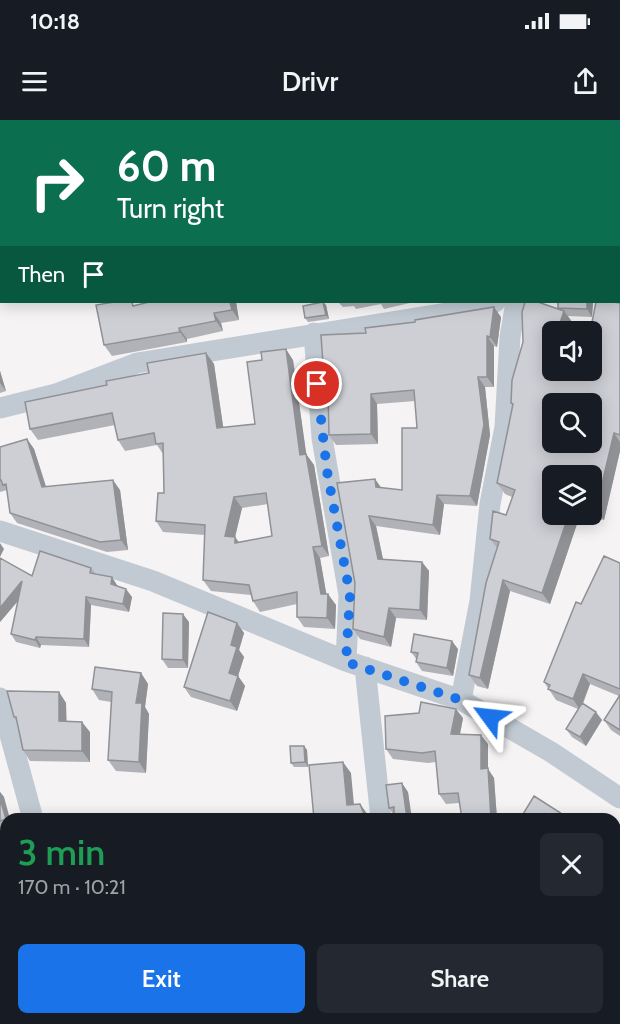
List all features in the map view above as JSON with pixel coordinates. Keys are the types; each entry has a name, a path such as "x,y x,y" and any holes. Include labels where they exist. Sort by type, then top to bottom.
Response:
{"street":[{"path":"0,408 56,394 137,363 484,307 493,303"},
{"path":"461,700 480,601 490,504 505,427 510,336 516,303"},
{"path":"314,333 322,438 350,595 355,664 380,813"},
{"path":"0,531 153,581 355,664 461,700 551,752 620,798"},
{"path":"0,700 31,813"}],"building":[{"path":"108,303 132,303 133,306 145,303 230,303 232,310 214,313 216,321 179,328 180,332 104,345 96,305"},
{"path":"323,303 326,315 305,318 303,306"},
{"path":"525,303 541,303 564,311 561,321 542,321 542,381 602,381 602,321 592,321 596,303 620,303 620,435 614,433 602,484 602,465 542,465 542,525 565,525 542,593 503,580 480,678 469,675 486,583 499,542 490,539 493,511 506,515 515,490 497,483 513,404 511,403 512,380 523,342 522,312"},
{"path":"558,303 587,303 587,309 558,308"},
{"path":"494,307 490,337 487,336 487,377 478,377 484,425 470,496 437,495 433,525 369,516 378,559 422,562 420,610 389,608 384,637 353,629 355,583 337,483 375,479 376,487 402,490 402,428 417,428 414,390 371,394 371,434 329,435 328,394 325,394 321,335 366,333 365,328 415,322 415,320"},
{"path":"286,349 300,455 306,454 322,546 313,547 321,594 328,594 327,618 297,617 297,592 253,601 249,585 203,580 205,525 156,521 158,493 164,493 163,443 156,444 154,433 118,440 112,413 30,429 25,402 107,385 106,381 149,373 147,363 206,353 217,428 255,424 247,362 262,360 261,352","holes":["266,493 272,536 235,543 235,537 225,536 234,497"]},
{"path":"27,439 42,487 113,480 121,540 100,542 10,513 6,484 3,485 0,480 0,447"},
{"path":"40,551 91,568 90,573 112,577 111,584 126,589 123,604 86,597 84,639 36,637 35,640 11,634 22,581 0,608 0,558 32,576"},
{"path":"604,556 620,563 620,689 583,674 573,699 548,689 550,685 544,682 576,602 581,604"},
{"path":"208,612 237,623 231,645 237,647 229,673 238,676 230,701 184,687"},
{"path":"163,613 183,614 183,660 162,659"},
{"path":"414,634 452,641 447,668 416,662 418,653 411,652"},
{"path":"95,667 141,673 136,703 142,703 139,762 108,760 112,692 92,689"},
{"path":"7,691 59,692 59,721 82,722 82,751 23,750 16,717 14,717"},
{"path":"620,695 620,730 604,720"},
{"path":"421,702 456,709 451,734 481,735 481,769 488,768 491,813 461,813 458,793 439,794 435,751 422,753 386,749 385,716 419,713"},
{"path":"582,703 596,712 580,737 566,729"},
{"path":"290,746 304,746 305,762 291,763"},
{"path":"343,762 347,805 360,804 364,813 313,813 309,765"},
{"path":"402,783 406,813 394,813 394,807 389,808 386,785"},
{"path":"534,796 561,813 524,813"},
{"path":"0,799 4,813 0,813"}],"route":[{"path":"317,384 327,471 350,595 346,662 461,700 490,717"}]}
